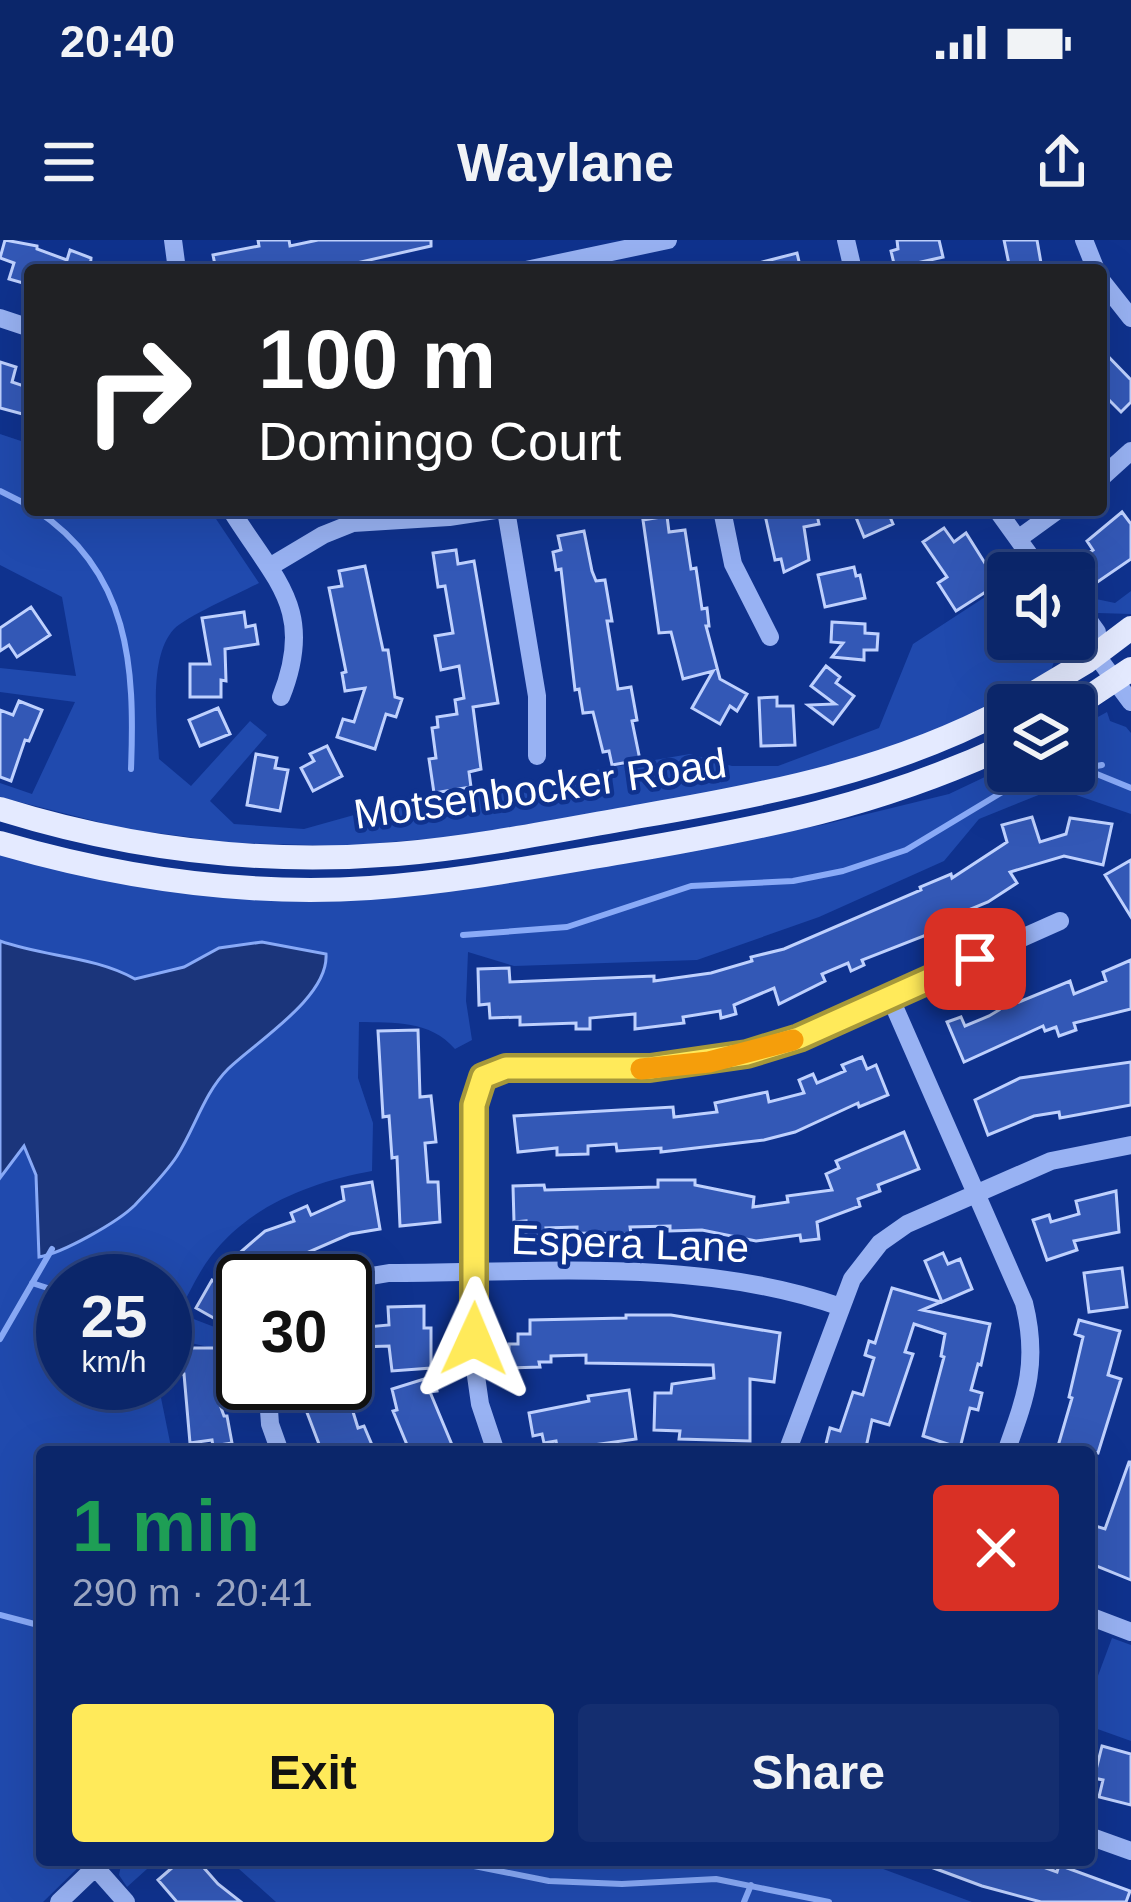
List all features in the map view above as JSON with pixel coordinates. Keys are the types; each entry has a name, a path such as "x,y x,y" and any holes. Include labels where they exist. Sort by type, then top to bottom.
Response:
{"main road":[{"name":"Motsenbocker Road","path":"1049,684 1131,628"},
{"path":"1095,698 1126,684"},
{"name":"Motsenbocker Road","path":"0,809 95,834 187,850 300,857 400,854 791,789 903,756 987,718"},
{"name":"Motsenbocker Road","path":"0,843 89,866 191,883 310,890 412,885 786,824 902,790 987,754"}],"street":[{"path":"554,264 668,240"},
{"path":"1107,288 1131,318"},
{"path":"1107,473 1131,451"},
{"path":"235,516 271,566 288,603 296,644 281,698"},
{"path":"271,566 322,535 353,523 461,516"},
{"path":"507,516 537,696 537,756"},
{"path":"723,516 733,564 770,637"},
{"path":"1002,516 1028,552"},
{"path":"1018,539 1050,516"},
{"path":"1095,629 1096,656 1126,684"},
{"path":"494,1446 476,1382 477,1072 709,1062 799,1038 1060,921"},
{"path":"890,998 1016,1279 1032,1342 1029,1387 1008,1446"},
{"path":"789,1446 855,1273 880,1243 908,1225 1061,1158 1131,1145"},
{"name":"Espera Lane","path":"372,1275 698,1274 770,1286 841,1306"},
{"path":"268,1410 278,1446"},
{"path":"1095,1618 1131,1632"},
{"path":"1095,1838 1131,1851"},
{"path":"58,1902 97,1866"},
{"path":"100,1866 126,1902"}],"shaded area":[{"path":"0,434 24,442 24,516 214,516 259,583 181,624 166,641 157,673 159,759 191,786 250,721 267,735 210,801 234,824 304,829 404,801 509,783 529,794 566,793 578,773 690,754 732,766 778,766 879,728 913,644 987,596 987,660 1054,660 1051,671 1027,684 987,684 987,705 957,721 868,756 756,785 460,836 346,846 234,843 126,829 0,797 0,783 32,794 75,702 0,692 0,668 76,676 62,597 0,565"},
{"path":"1131,591 1131,614 1098,613 1095,598 1115,603"},
{"path":"1107,712 1110,721 1131,733 1131,814 1068,792 1095,792 1095,719"},
{"path":"987,776 987,792 1046,792 979,819 944,861 819,917 697,960 514,966 468,952 466,1001 472,1040 455,1049 423,1028 359,1022 358,1078 373,1123 372,1171 305,1189 263,1210 227,1238 192,1287 192,1254 36,1254 36,1410 163,1410 171,1446 36,1446 36,1866 80,1866 43,1902 0,1902 0,853 109,880 494,884 822,825 949,794"},
{"path":"0,941 103,966 135,979 184,967 219,948 262,942 326,954 324,970 304,1002 220,1078 177,1156 116,1220 62,1250 39,1254 36,1175 24,1146 0,1178"},
{"path":"192,1318 216,1328 216,1349 192,1343"},
{"path":"1112,1638 1131,1645 1131,1741 1095,1728 1095,1684"},
{"path":"121,1866 150,1866 127,1887 119,1875"},
{"path":"236,1866 875,1866 972,1902 276,1902"}],"building":[{"path":"5,240 37,246 67,260 70,250 91,258 90,264 24,264 24,283 9,279 14,263 0,258"},
{"path":"258,240 289,240 290,246 318,240 431,240 431,246 352,264 215,264 213,255 259,246"},
{"path":"897,240 939,240 943,257 894,264 891,251 898,249"},
{"path":"1004,240 1037,240 1041,263 1009,264"},
{"path":"797,253 800,264 755,264"},
{"path":"1107,355 1131,380 1131,402 1121,412 1107,398"},
{"path":"0,362 16,367 12,382 24,386 24,414 0,408"},
{"path":"1122,512 1131,524 1131,559 1096,583 1095,552 1090,552 1087,541"},
{"path":"667,516 669,532 685,530 720,679 747,694 737,711 730,706 720,724 692,708 713,671 683,679 671,632 659,633 643,520"},
{"path":"765,516 817,516 819,524 804,527 809,560 784,572 781,559 775,560"},
{"path":"855,516 890,516 893,524 864,537"},
{"path":"944,528 954,542 966,533 987,566 987,591 956,611 938,583 947,577 923,542"},
{"path":"584,531 596,581 605,580 618,689 631,687 640,760 612,765 609,751 603,752 593,712 583,713 579,689 575,690 561,569 556,570 553,552 561,550 558,536"},
{"path":"456,550 458,564 474,561 498,703 473,707 481,769 469,772 471,787 434,793 429,759 436,758 432,728 438,727 437,717 457,714 455,700 464,698 459,666 441,670 435,636 453,633 445,586 438,587 433,553"},
{"path":"365,566 383,650 388,650 395,697 402,699 396,717 386,714 375,749 337,737 343,719 354,722 365,688 345,691 342,673 346,672 329,588 342,586 339,571"},
{"path":"854,567 865,598 825,607 818,575"},
{"path":"31,607 50,635 17,657 9,645 0,651 0,628"},
{"path":"244,612 246,627 255,625 258,644 225,649 226,681 221,680 221,697 190,697 190,664 210,664 202,618"},
{"path":"832,622 865,624 865,633 878,634 877,650 864,650 864,660 832,657 843,643 831,642"},
{"path":"826,666 840,677 836,683 854,696 833,724 808,705 835,704 811,686"},
{"path":"777,697 777,706 793,706 795,745 761,746 759,698"},
{"path":"19,701 42,710 11,781 0,777 0,710 13,715"},
{"path":"218,708 230,734 200,746 189,720"},
{"path":"327,746 342,776 313,791 301,768 314,761 310,754"},
{"path":"256,754 277,758 275,768 288,770 280,811 247,805"},
{"path":"1032,817 1040,842 1066,834 1070,818 1112,824 1103,865 1064,856 1010,872 1017,883 988,902 949,918 952,925 862,960 864,965 851,971 848,963 822,974 825,981 779,1004 774,988 734,1005 736,1014 721,1018 720,1011 683,1017 684,1023 635,1029 635,1014 590,1018 590,1029 576,1029 576,1023 520,1025 520,1017 490,1018 489,1004 479,1005 478,969 509,968 510,982 654,976 654,981 752,961 751,957 784,949 951,874 952,878 1007,842 1002,825"},
{"path":"1131,860 1131,917 1105,875"},
{"path":"1131,960 1131,1009 1074,1023 1076,1030 1059,1036 1056,1027 1045,1031 1043,1026 964,1062 947,1022 961,1017 965,1026 989,1016 999,1010 993,998 1013,989 1019,1002 1070,981 1074,994 1106,981 1103,972"},
{"path":"418,1030 420,1097 431,1096 436,1142 425,1143 428,1182 438,1182 440,1222 400,1226 397,1157 392,1158 389,1116 383,1117 378,1031"},
{"path":"862,1057 867,1069 876,1065 888,1095 859,1107 858,1103 795,1132 661,1152 661,1148 617,1151 616,1144 588,1146 588,1154 557,1155 557,1148 518,1152 514,1116 673,1107 674,1117 717,1112 715,1103 767,1092 769,1102 804,1093 799,1080 813,1074 817,1083 845,1071 842,1065"},
{"path":"1131,1062 1131,1105 1060,1118 1059,1112 1034,1116 988,1135 975,1100 1020,1078"},
{"path":"904,1132 919,1169 878,1185 880,1191 858,1199 860,1206 817,1222 819,1239 801,1241 800,1235 756,1241 702,1230 670,1231 670,1226 630,1227 631,1234 546,1228 547,1235 526,1236 526,1221 514,1222 513,1186 544,1185 545,1190 658,1187 658,1180 695,1180 695,1185 754,1197 753,1207 788,1202 787,1196 832,1190 826,1174 839,1168 836,1161"},
{"path":"372,1182 380,1229 350,1234 304,1254 238,1254 265,1231 294,1221 291,1213 307,1206 311,1215 344,1200 342,1187"},
{"path":"1116,1191 1119,1232 1074,1241 1077,1250 1047,1260 1033,1220 1049,1215 1051,1222 1079,1214 1076,1201"},
{"path":"943,1253 948,1264 960,1259 972,1289 942,1302 925,1261"},
{"path":"1122,1268 1127,1307 1089,1312 1084,1273"},
{"path":"212,1280 216,1282 216,1319 196,1308"},
{"path":"892,1288 941,1302 922,1310 990,1324 971,1390 982,1393 978,1410 970,1408 960,1446 923,1436 944,1357 945,1334 914,1324 905,1352 913,1354 889,1425 872,1420 866,1446 826,1446 830,1428 840,1431 853,1392 863,1395 874,1358 865,1355 869,1341 875,1343"},
{"path":"424,1306 424,1328 431,1328 431,1368 392,1371 389,1346 372,1347 372,1327 389,1325 388,1307"},
{"path":"671,1315 780,1333 774,1382 750,1379 750,1441 679,1439 680,1431 654,1430 655,1393 671,1393 672,1384 714,1378 713,1365 586,1363 586,1355 551,1356 551,1362 539,1362 540,1367 509,1368 509,1344 518,1344 518,1334 530,1334 530,1320"},
{"path":"1079,1320 1120,1331 1108,1375 1121,1379 1098,1453 1095,1446 1058,1446 1083,1337 1075,1334"},
{"path":"192,1348 216,1348 216,1410 227,1416 232,1443 190,1443"},
{"path":"434,1376 437,1391 430,1392 452,1446 408,1446 393,1411 397,1410 392,1389"},
{"path":"629,1390 636,1439 557,1446 556,1441 544,1443 542,1434 533,1436 529,1413 589,1401 588,1396"},
{"path":"306,1410 352,1410 358,1428 364,1426 372,1446 320,1446"},
{"path":"1131,1462 1131,1580 1095,1565 1095,1526 1105,1529"},
{"path":"1102,1746 1131,1754 1131,1805 1099,1797 1103,1780 1095,1774"},
{"path":"174,1866 202,1866 241,1902 177,1902 158,1880"},
{"path":"928,1866 1040,1866 1057,1872 1062,1866 1130,1891 1126,1902 1041,1902"}],"waterway":[{"path":"0,491 24,503"},
{"path":"43,516 91,562 120,624 131,694 131,769"},
{"path":"1095,766 1102,765"},
{"path":"1095,773 1131,788"},
{"path":"463,935 567,927 691,886 793,881 843,871 906,850 1002,792"},
{"path":"0,1339 52,1249"},
{"path":"32,1283 36,1284"},
{"path":"0,1615 36,1624"},
{"path":"474,1866 549,1881 622,1884 716,1879 829,1902"},
{"path":"744,1902 751,1885"}],"slow traffic":[{"path":"641,1069 709,1062 793,1040"}],"route":[{"path":"474,1339 474,1105 483,1077 506,1068 650,1068 747,1054 799,1038 975,959"}]}
